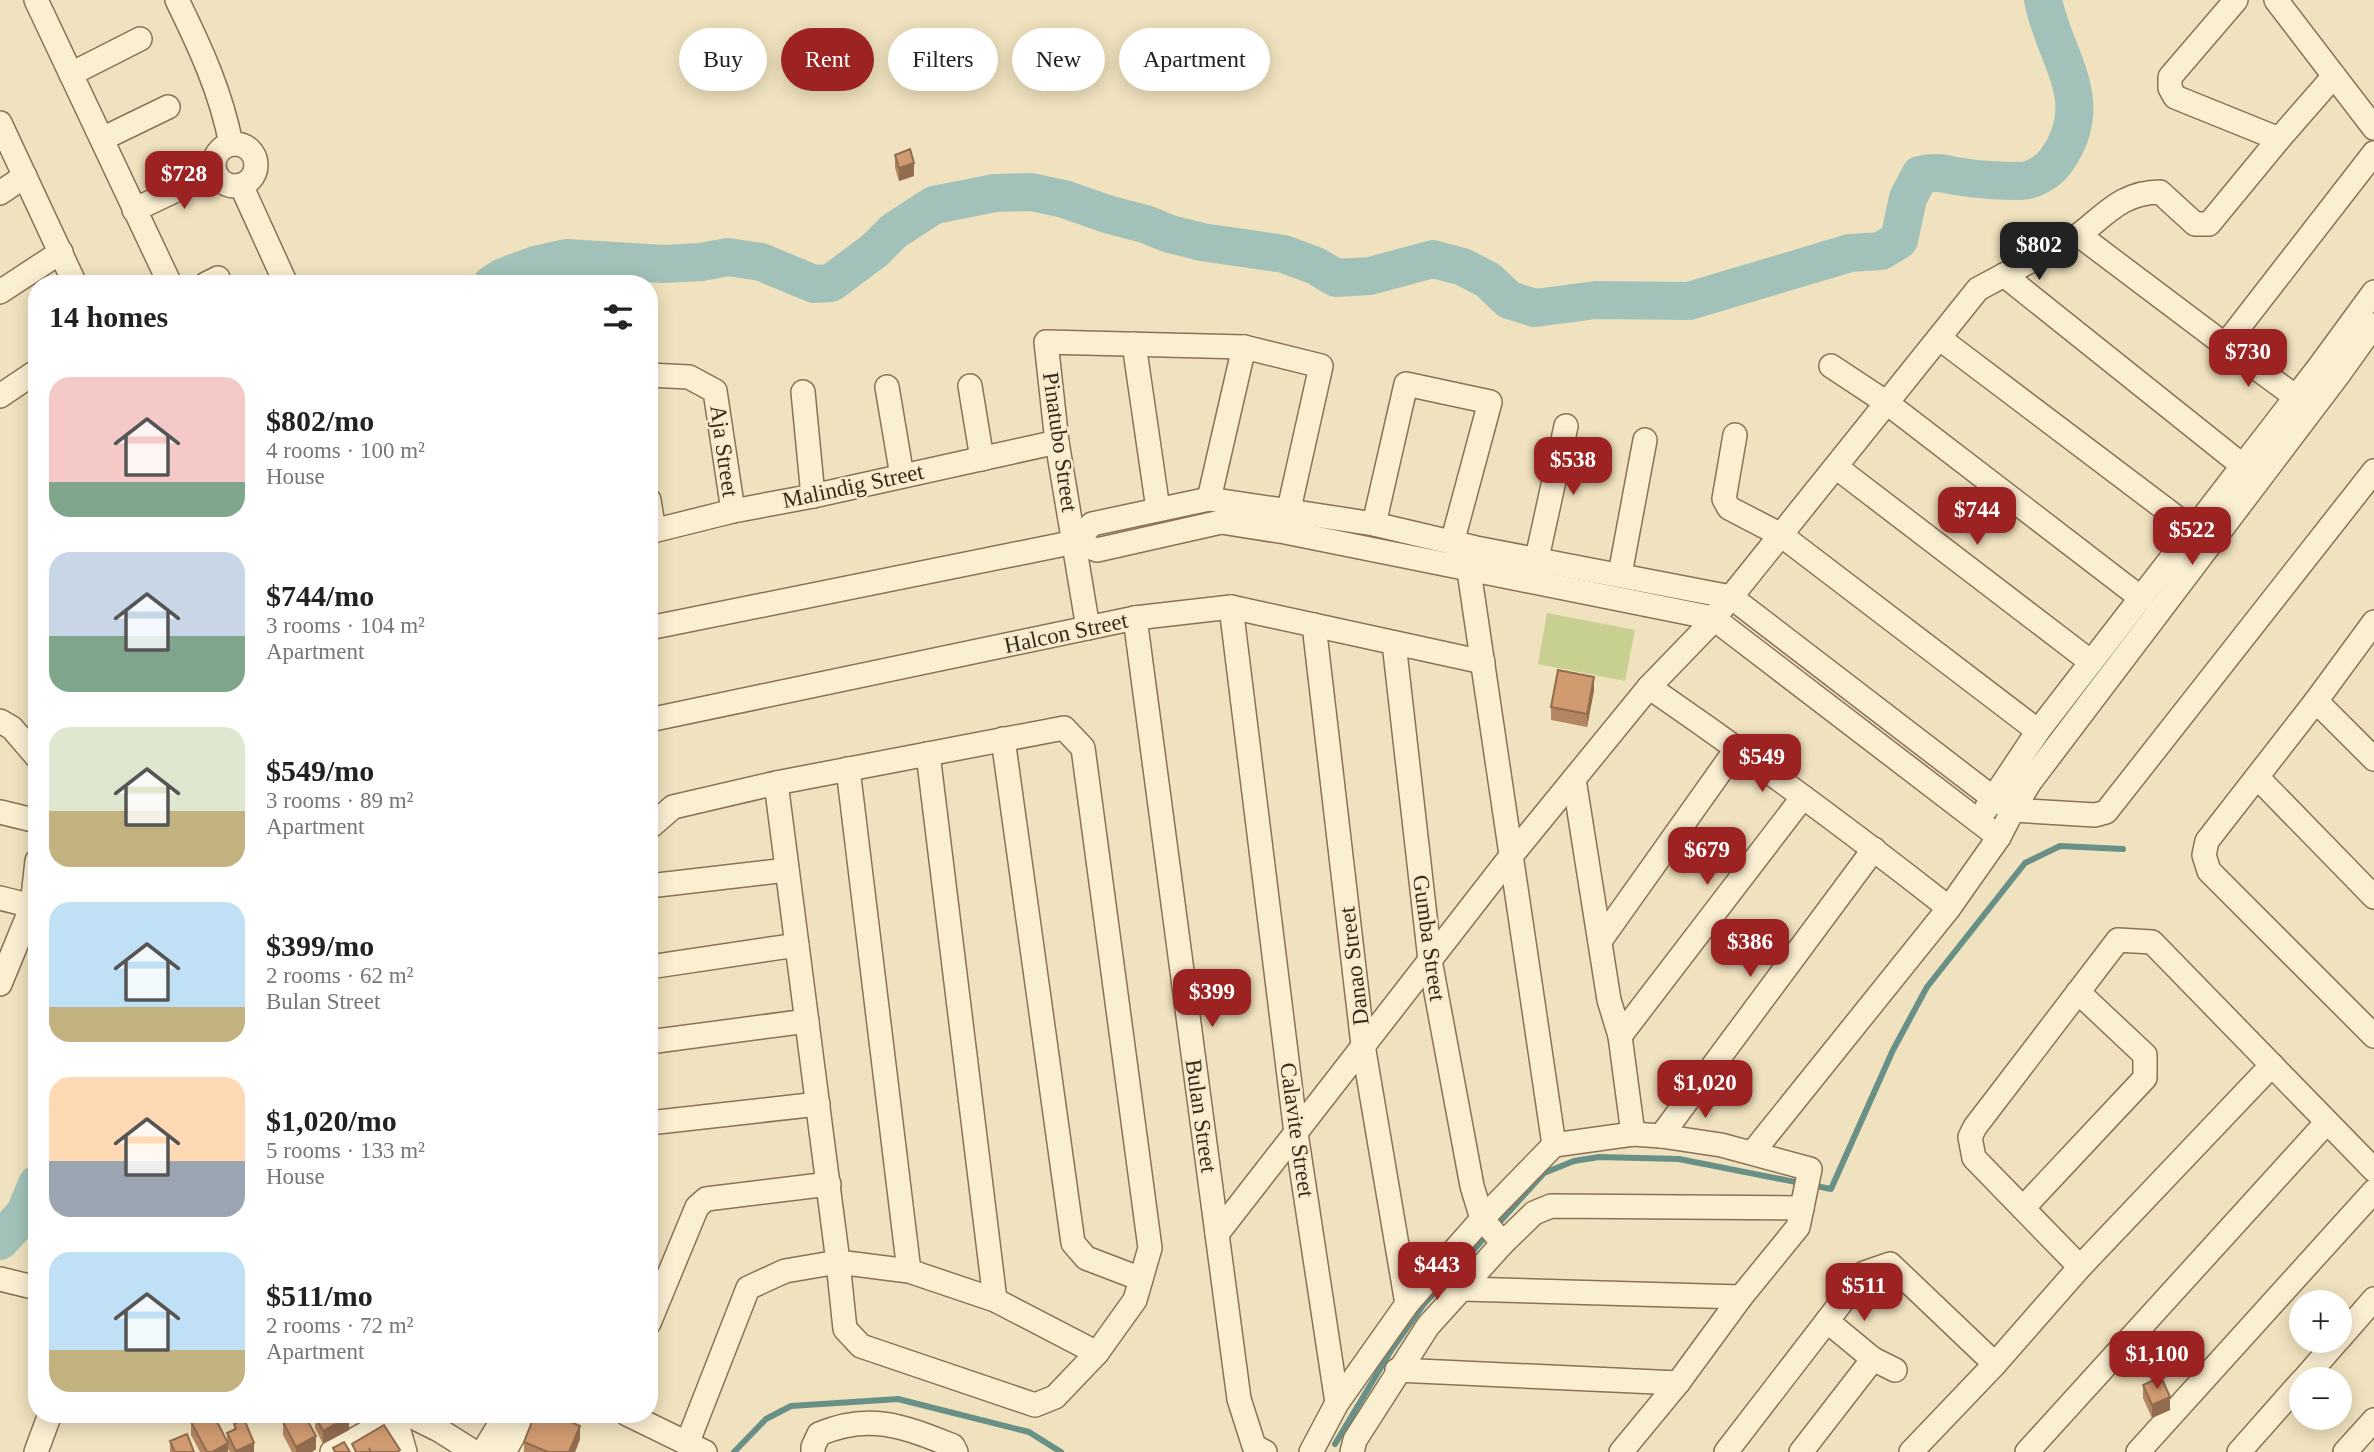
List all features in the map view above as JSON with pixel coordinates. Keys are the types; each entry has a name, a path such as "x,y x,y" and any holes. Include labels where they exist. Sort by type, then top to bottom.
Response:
{"street":[{"path":"177,0 219,91 231,144"},
{"path":"2236,0 2169,77 2170,88 2175,97 2279,139"},
{"path":"2276,0 2374,128"},
{"path":"44,3 71,74 166,275"},
{"path":"71,74 140,39"},
{"path":"1217,1234 1511,856 1649,687 1731,597 1978,289 2079,235 2128,197 2143,192 2160,192 2195,225 2209,224 2334,76"},
{"path":"102,139 168,107"},
{"path":"0,123 71,275"},
{"path":"231,144 244,146 256,163 252,177 233,187 225,184 213,166 220,149 231,144"},
{"path":"2225,345 2374,153"},
{"path":"134,210 215,172"},
{"path":"0,194 25,176"},
{"path":"241,185 282,275"},
{"path":"2079,235 2296,397"},
{"path":"0,292 61,252"},
{"path":"2004,275 2243,466"},
{"path":"1753,1152 1949,908 1999,837 2030,782 2329,371 2374,292"},
{"path":"1979,821 2038,731 2296,397 2329,371 2374,325"},
{"path":"1939,338 2193,530"},
{"name":"Pinatubo Street","path":"1088,628 1057,442 1046,342 1134,344"},
{"path":"1158,509 1134,344 1244,347 1321,366 1289,509"},
{"path":"1209,499 1244,347"},
{"path":"1831,366 1886,403 2141,598"},
{"name":"Aja Street","path":"658,375 689,377 715,391 733,511"},
{"path":"0,396 28,377"},
{"path":"1374,524 1406,383 1490,401 1452,543"},
{"path":"970,386 982,459"},
{"path":"887,387 901,476"},
{"path":"803,392 813,496"},
{"path":"1537,558 1566,426"},
{"path":"1735,435 1724,499 1729,508 1781,535 2038,731"},
{"path":"1620,575 1645,440"},
{"name":"Malindig Street","path":"658,530 1057,442"},
{"path":"1836,467 2091,662"},
{"path":"1075,542 1092,524 1209,499 1374,524 1452,543 1731,597 1993,798 2013,810 2095,815 2106,812 2374,471"},
{"path":"658,626 1075,542 1097,550 1221,522 1285,532 1713,618 1999,837"},
{"path":"1352,1452 1354,1440 1397,1370 1428,1326 1463,1289 1492,1231 1554,1145 1469,570"},
{"name":"Halcon Street","path":"658,718 1135,618 1231,607 1483,662"},
{"name":"Calavite Street","path":"1231,607 1296,1133 1337,1403"},
{"name":"Bulan Street","path":"1135,618 1239,1399 1259,1449"},
{"name":"Danao Street","path":"1314,625 1363,1045 1407,1304"},
{"path":"2372,632 2207,841 2204,855 2209,871 2374,1036"},
{"name":"Gumba Street","path":"1394,643 1430,960 1472,1186 1492,1231"},
{"path":"1649,687 1737,748 1949,908"},
{"path":"2316,701 2374,759"},
{"path":"0,721 12,728 28,747"},
{"path":"658,820 673,807 776,783 1064,728 1083,748 1150,1248 1135,1300 1097,1353 1055,1397 1035,1405 861,1346 845,1329 776,783"},
{"path":"1003,739 1073,1243 1086,1258 1141,1279"},
{"path":"1600,941 1737,748"},
{"path":"928,754 996,1300"},
{"path":"848,769 909,1271"},
{"path":"2257,777 2374,897"},
{"path":"1574,779 1609,1000 1620,1036 1633,1134"},
{"path":"1620,1036 1803,797"},
{"path":"0,812 28,819"},
{"path":"1661,1136 1874,849"},
{"path":"658,885 787,870"},
{"path":"0,898 28,905"},
{"path":"0,984 28,916"},
{"path":"2080,1267 1974,1158 1970,1137 2118,940 2152,942 2374,1170"},
{"path":"658,966 797,945"},
{"path":"2022,1208 2146,1078 2146,1055 2078,992"},
{"path":"658,1041 807,1021"},
{"path":"1911,1452 1995,1364 2080,1267 2272,1065"},
{"path":"658,1122 818,1104"},
{"path":"2027,1452 2327,1122"},
{"path":"1554,1145 1633,1134 1661,1136 1753,1152 1810,1169 1798,1227 1741,1297 1678,1383 1621,1452"},
{"path":"658,1301 696,1207 706,1199 828,1184"},
{"path":"1311,1452 1337,1403 1407,1304 1492,1231 1551,1206 1806,1191"},
{"path":"2138,1452 2374,1191"},
{"path":"645,1423 696,1448 748,1288 785,1271 838,1262 909,1271 996,1300 1097,1353"},
{"path":"1736,1449 1864,1273 1890,1264 1995,1364"},
{"path":"1,1279 28,1286"},
{"path":"1463,1289 1741,1297"},
{"path":"2352,1324 2374,1299"},
{"path":"1827,1321 1873,1359 1895,1370"},
{"path":"2314,1367 2326,1353"},
{"path":"1801,1452 1873,1359"},
{"path":"1397,1370 1678,1383"},
{"path":"2239,1452 2289,1395"},
{"path":"2344,1452 2374,1420"},
{"path":"36,1452 47,1423"},
{"path":"332,1452 370,1431 376,1423"},
{"path":"397,1423 405,1452"},
{"path":"425,1423 474,1452"},
{"path":"483,1452 501,1423"},
{"path":"504,1452 521,1423"},
{"path":"813,1452 819,1434 839,1426 871,1423 903,1426 953,1446 956,1452"}],"green space":[{"path":"1547,613 1635,630 1625,681 1538,664"}],"building":[{"path":"910,149 914,163 899,168 895,155"},
{"path":"1558,670 1594,677 1587,714 1551,707"},
{"path":"2161,1377 2170,1397 2152,1405 2143,1385"},
{"path":"192,1423 218,1423 228,1443 207,1452"},
{"path":"246,1423 254,1443 236,1451 227,1433 236,1429 234,1424"},
{"path":"284,1423 309,1423 316,1436 296,1447"},
{"path":"319,1423 338,1423 323,1431"},
{"path":"531,1423 573,1423 580,1426 569,1452 548,1452 524,1442"},
{"path":"384,1425 400,1450 397,1452 356,1452 352,1444"},
{"path":"187,1434 194,1452 175,1452 170,1441"},
{"path":"344,1442 350,1452 335,1452 333,1448"}],"waterway":[{"path":"508,275 566,258 664,264 728,257 761,262 814,284 831,283 875,250 894,231 934,205 995,193 1031,192 1064,199 1202,242 1284,254 1316,266 1336,278 1370,276 1433,259 1463,267 1488,280 1509,300 1535,308 1596,300 1689,301 1850,253 1881,251 1899,240 1908,198 1920,175 1937,173 1984,180 2025,181 2049,168 2068,139 2074,119 2074,100 2070,80 2043,0"},
{"path":"1496,1226 1544,1173 1574,1161 1599,1157 1679,1159 1831,1189 1893,1050 1927,987 2025,863 2060,846 2123,849"},
{"path":"0,1241 25,1213 28,1206"},
{"path":"1335,1444 1392,1349 1424,1304 1488,1234"},
{"path":"734,1452 766,1419 791,1406 898,1399 1029,1432 1061,1452"}]}
